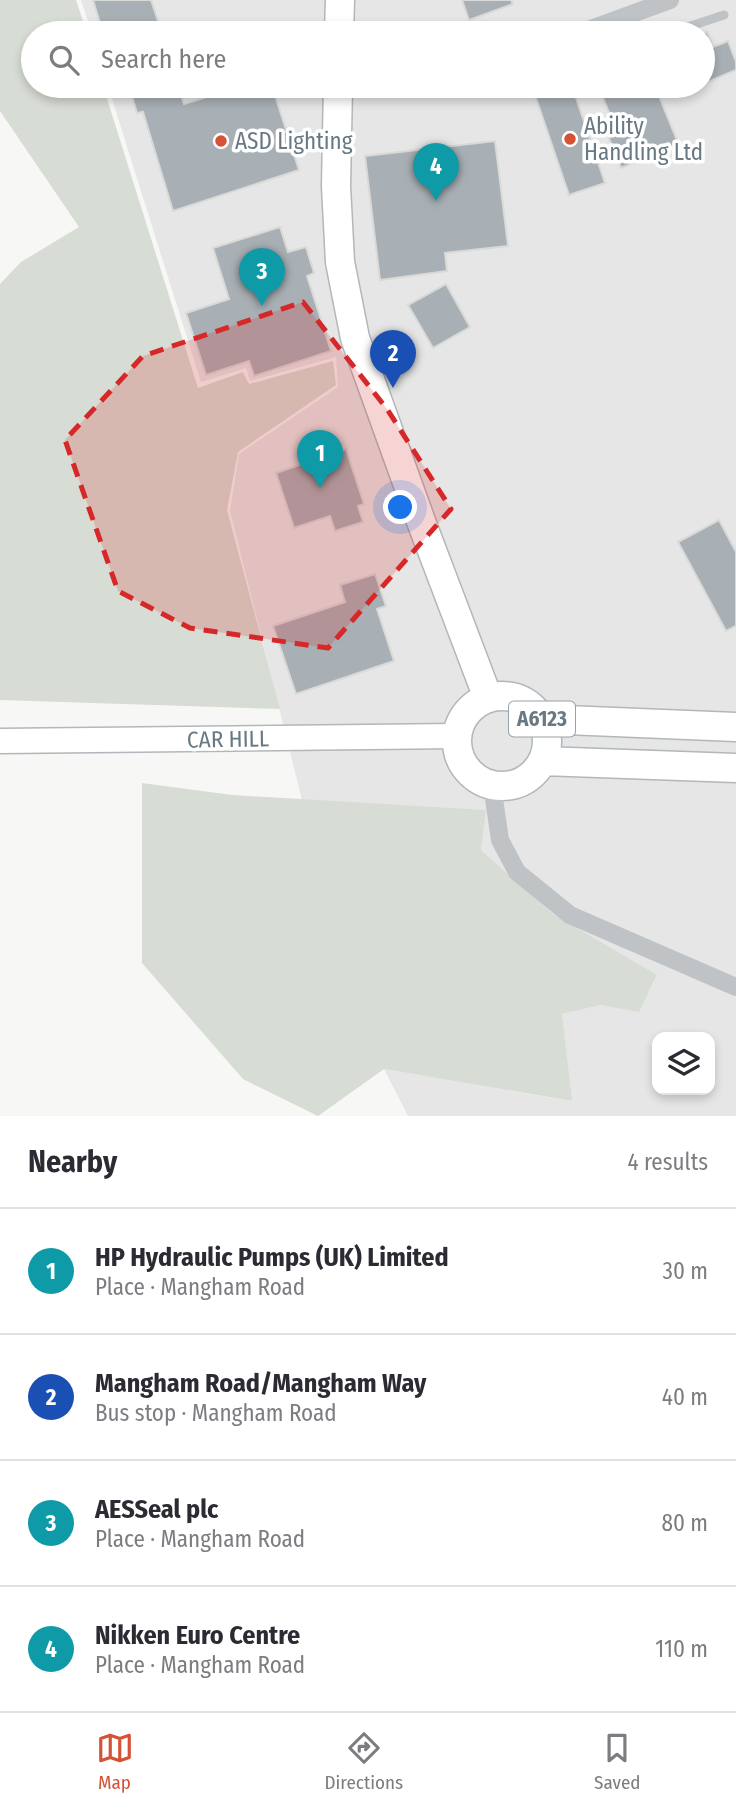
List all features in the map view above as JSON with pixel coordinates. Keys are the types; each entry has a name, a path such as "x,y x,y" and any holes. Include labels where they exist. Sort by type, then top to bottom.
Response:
{"main road":[{"path":"339,21 340,0"},
{"name":"A6123","path":"338,98 336,186 340,262 355,338 488,698"},
{"name":"A6123","path":"457,736 467,712 488,698 503,695 519,699 532,707 542,719 547,747 543,761 534,773 508,786 492,785"},
{"name":"A6123","path":"542,719 736,727"},
{"path":"457,736 462,762 480,780 492,785"},
{"name":"CAR HILL","path":"0,741 457,736"},
{"name":"A6123","path":"543,761 736,768"}],"street":[{"path":"613,21 670,0"},
{"path":"492,785 500,840 517,872 570,915 736,987"}],"lane":[{"path":"706,21 724,15"}],"highlighted area":[{"path":"303,302 387,409 451,509 328,648 190,628 118,591 65,440 143,356"}],"shaded area":[{"path":"0,0 76,0 83,21 21,21 21,98 107,98 198,388 243,372 249,384 333,361 336,385 238,452 227,510 280,709 0,700 0,284 21,262 79,227 0,111"},
{"path":"81,0 736,0 736,1116 408,1116 384,1069 571,1101 562,1014 601,1005 639,1011 657,976 553,914 481,850 485,810 302,800 230,511 239,454 338,387 336,357 250,381 246,368 201,382 112,98 715,98 715,21 88,21"},
{"path":"142,783 232,795 486,810 481,850 553,914 657,975 639,1012 601,1005 562,1014 572,1101 384,1069 318,1116 243,1079 142,963"}],"building":[{"path":"93,0 151,0 158,21 99,21"},
{"path":"462,0 511,0 513,4 469,20"},
{"path":"728,41 736,62 736,70 715,79 715,46"},
{"name":"ASD Lighting","path":"133,98 182,98 184,104 203,98 276,98 299,170 173,211 143,112 137,113"},
{"name":"Ability Handling Ltd","path":"536,98 576,98 605,183 569,195"},
{"path":"603,98 660,98 679,145 621,168 606,131 615,127"},
{"path":"495,141 508,246 445,253 447,271 380,280 365,156"},
{"path":"280,227 288,252 306,247 314,273 307,276 331,351 254,376 249,361 206,375 186,313 229,299 213,248"},
{"path":"446,284 470,327 433,348 408,305"},
{"path":"346,449 364,504 358,506 363,522 335,531 330,516 294,528 276,473"},
{"path":"719,520 736,552 736,626 726,631 678,542"},
{"path":"375,574 386,606 377,609 394,661 296,694 273,626 345,602 340,585"}],"place":[{"name":"Ability Handling Ltd","path":"570,139"},
{"name":"ASD Lighting","path":"221,141"},
{"name":"Nikken Euro Centre","path":"436,201"},
{"name":"AESSeal plc","path":"262,306"},
{"name":"Mangham Road/Mangham Way","path":"393,388"},
{"name":"HP Hydraulic Pumps (UK) Limited","path":"320,488"}]}
